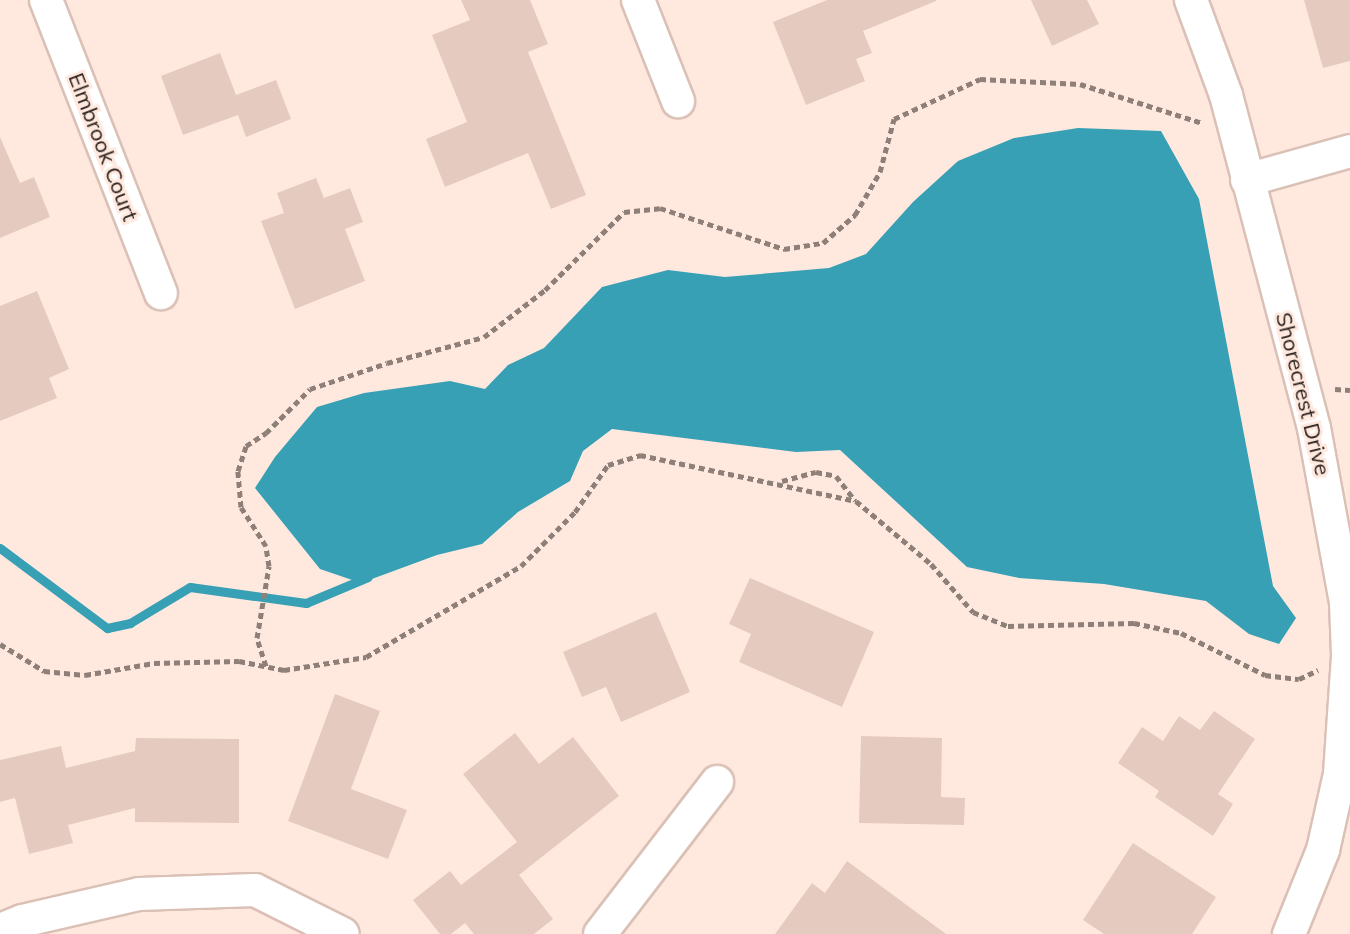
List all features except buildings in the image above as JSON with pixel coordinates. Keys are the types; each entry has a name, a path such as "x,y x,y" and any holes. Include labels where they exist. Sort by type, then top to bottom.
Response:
{"street":[{"name":"Elmbrook Court","path":"46,0 161,293"},
{"path":"638,0 678,101"},
{"name":"Shorecrest Drive","path":"1191,0 1226,95 1314,428 1346,603 1348,656 1340,774 1323,850 1289,934"},
{"path":"1247,180 1350,151"},
{"path":"600,934 717,782"},
{"path":"0,930 22,921 139,894 255,890 343,934"}],"path":[{"path":"266,666 257,638 267,576 266,546 241,507 238,471 246,446 266,433 310,389 484,337 545,290 624,212 660,208 784,249 823,243 855,215 880,172 894,119 980,79 1080,84 1183,118 1234,131"},
{"path":"0,644 44,671 85,675 154,663 239,661 284,670 366,657 412,633 521,566 575,512 608,465 640,455 856,501"},
{"path":"778,482 816,472 836,476 856,501 931,564 973,612 1008,626 1134,623 1181,633 1265,675 1299,679 1348,656"}],"water":[{"path":"1078,128 1161,131 1199,199 1273,586 1296,618 1279,644 1249,634 1206,601 1104,584 1019,578 967,567 840,450 796,452 612,429 583,451 570,481 518,512 482,544 437,555 361,583 320,569 255,488 275,457 317,407 364,393 450,381 485,389 508,365 544,348 602,287 668,270 725,277 829,268 866,254 913,202 958,161 1014,138"}],"waterway":[{"path":"0,548 107,628 130,623 190,587 306,603 368,577"}]}
